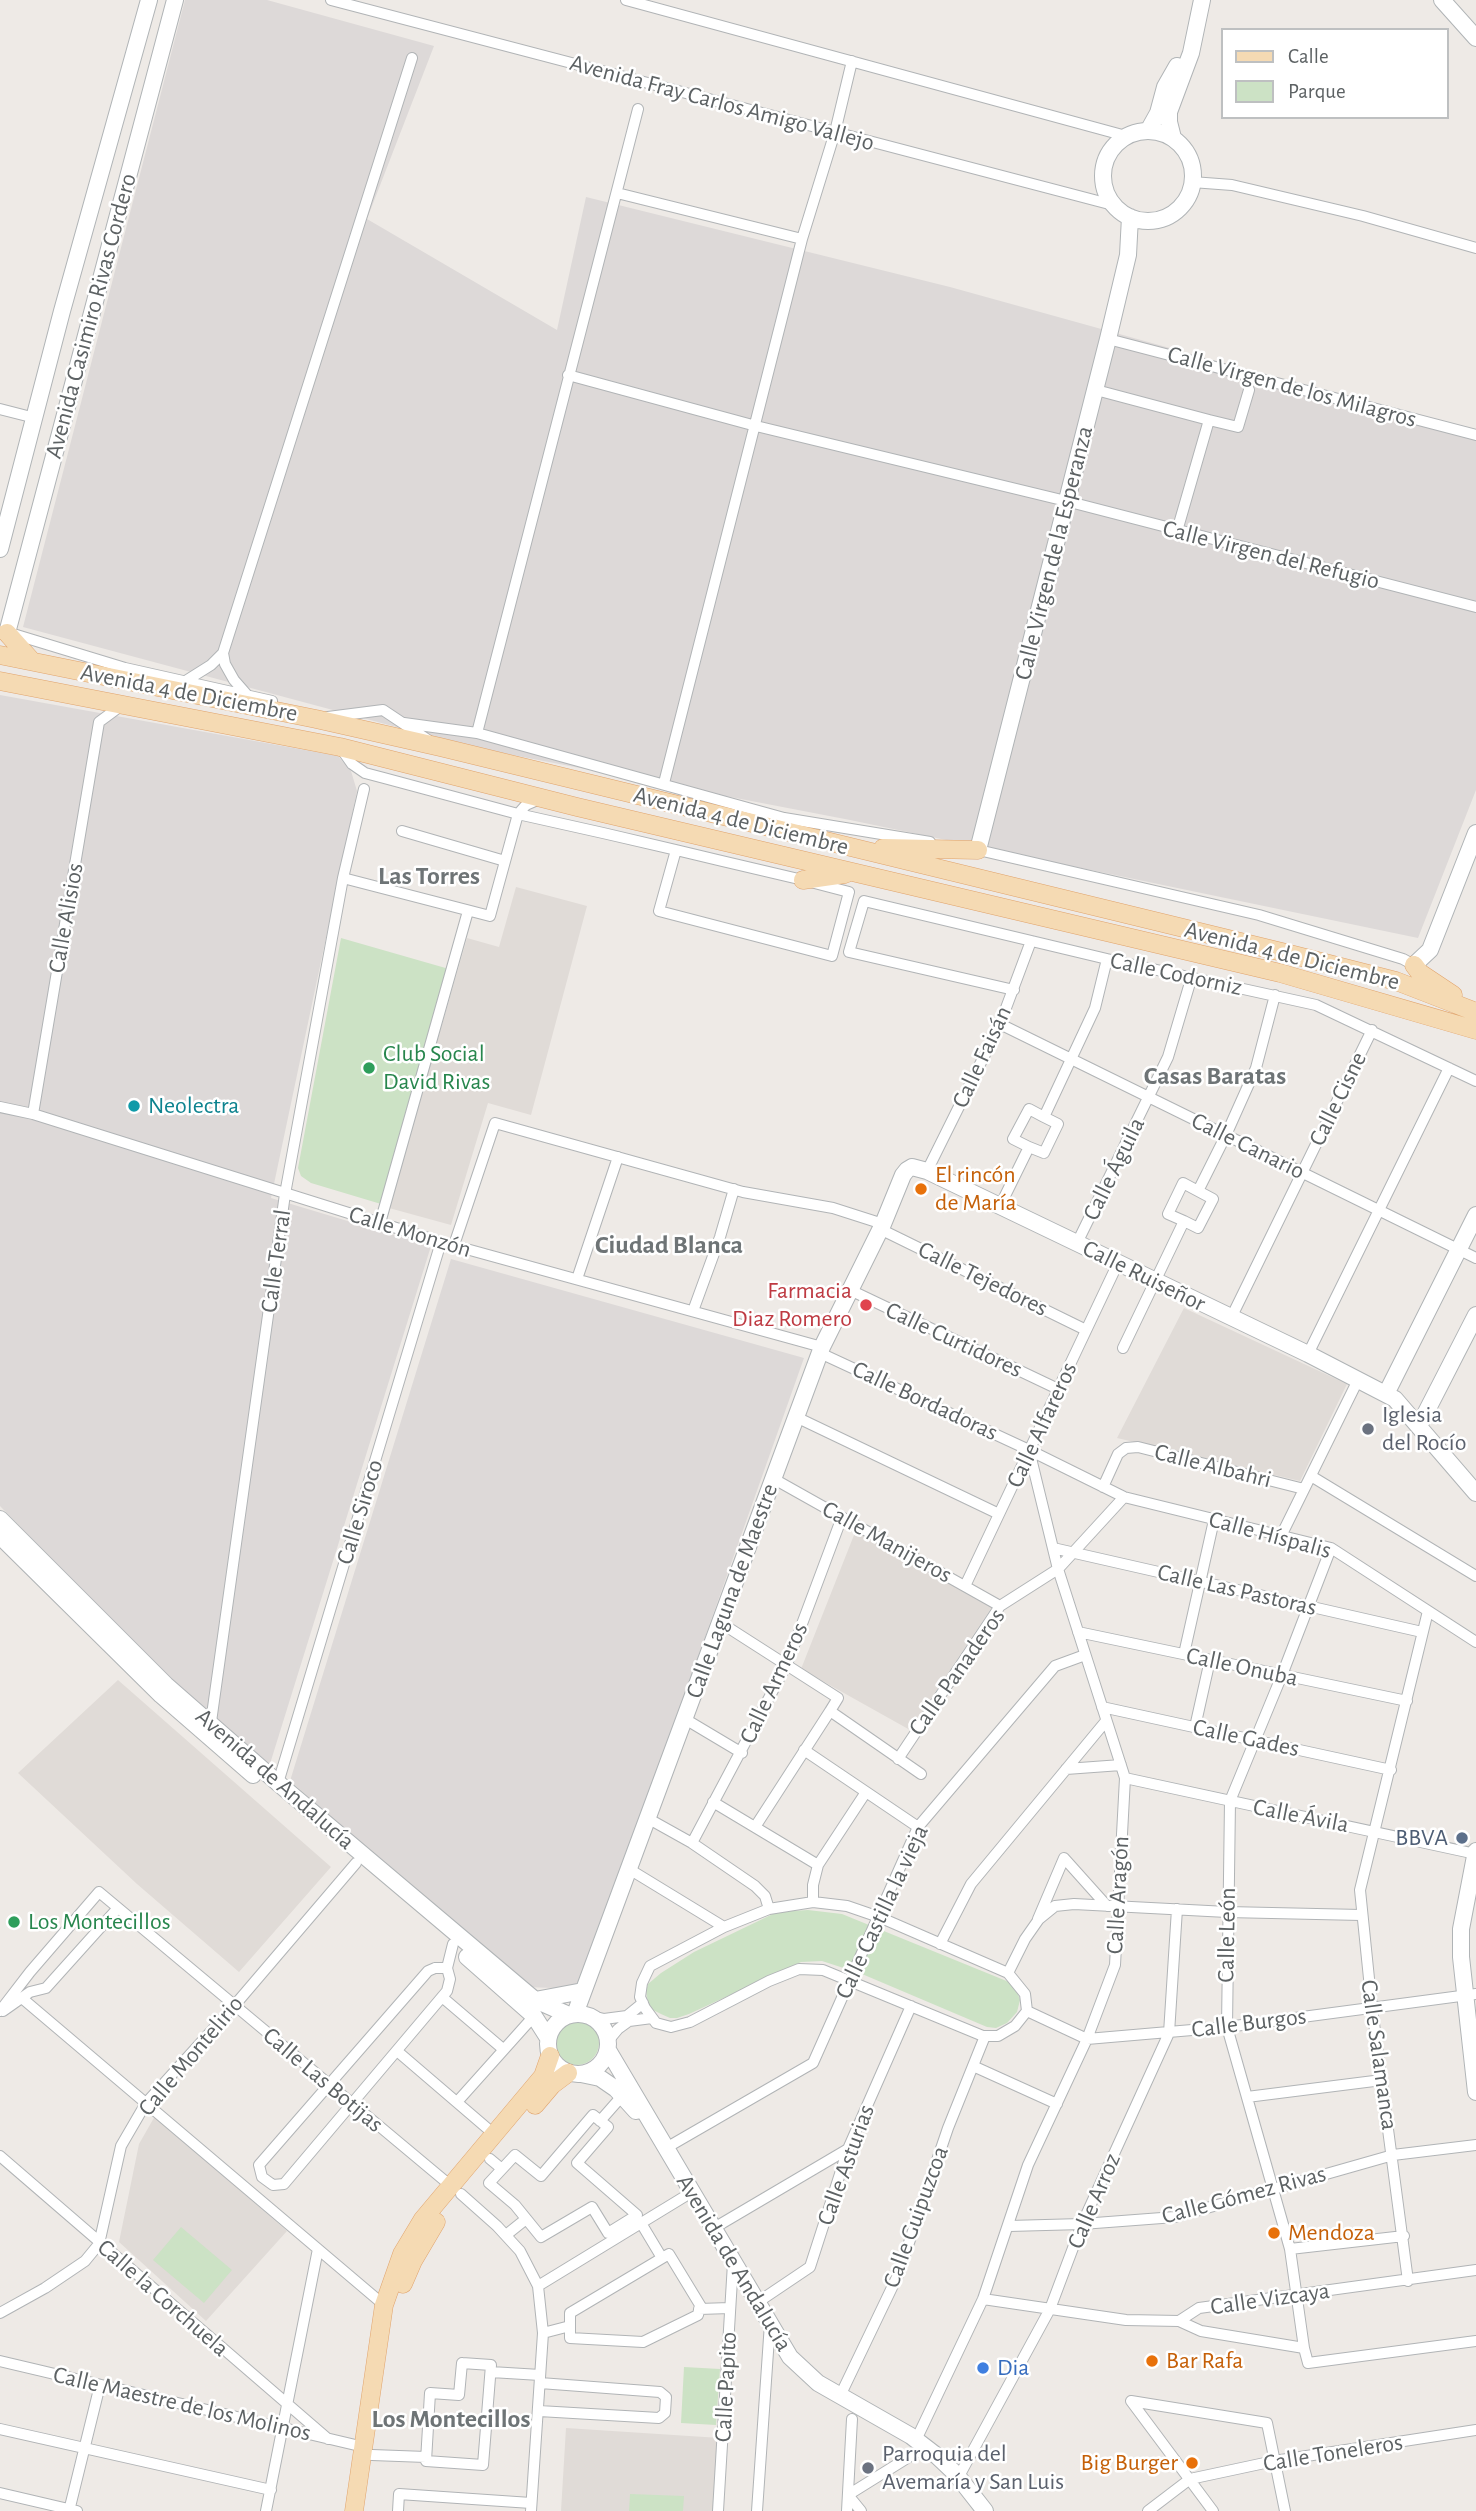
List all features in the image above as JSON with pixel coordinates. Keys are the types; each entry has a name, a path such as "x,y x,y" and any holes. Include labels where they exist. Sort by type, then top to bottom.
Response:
{"main road":[{"path":"4,632 31,660"},
{"name":"Avenida 4 de Diciembre","path":"0,655 440,747 1383,978 1476,1011"},
{"name":"Avenida 4 de Diciembre","path":"0,681 340,747 542,798 1280,973 1476,1030"},
{"path":"849,847 978,850"},
{"path":"803,880 856,873"},
{"path":"1414,965 1420,973 1476,1011"},
{"path":"354,2511 397,2301 413,2260 456,2190 495,2135 543,2076 549,2047"},
{"path":"363,2511 384,2305 402,2254 423,2219 456,2190 496,2164 552,2085 575,2074"}],"street":[{"name":"Avenida Casimiro Rivas Cordero","path":"0,549 149,0"},
{"name":"Avenida Casimiro Rivas Cordero","path":"4,632 63,426 174,0"},
{"name":"Avenida Fray Carlos Amigo Vallejo","path":"331,0 1113,205"},
{"path":"626,0 1126,136 1148,131 1173,138"},
{"path":"1126,136 1110,152 1102,173 1107,196 1113,205 1130,217 1150,221 1162,218 1182,204 1189,194 1192,182 1189,157 1173,138 1168,122 1169,112 1185,72 1202,0"},
{"path":"1445,1 1476,38"},
{"path":"1148,131 1158,113 1165,88 1194,36"},
{"path":"184,682 211,665 223,653 412,58"},
{"path":"664,783 802,239 835,132 852,61"},
{"path":"477,733 638,109"},
{"path":"1192,182 1232,185 1363,216 1476,248"},
{"path":"617,192 802,239"},
{"name":"Calle Virgen de la Esperanza","path":"978,850 1096,390 1128,255 1130,217"},
{"name":"Calle Virgen de la Esperanza","path":"1128,255 1150,221"},
{"name":"Calle Virgen de los Milagros","path":"1108,339 1476,435"},
{"name":"Calle Virgen del Refugio","path":"568,375 756,426 1066,501 1476,607"},
{"path":"1096,390 1238,427 1249,390"},
{"path":"0,409 63,426"},
{"path":"1177,531 1209,420"},
{"path":"4,632 125,668 336,716"},
{"path":"223,653 225,664 234,680 248,696"},
{"name":"Calle Alisios","path":"33,1114 99,722 124,704"},
{"path":"316,719 383,710 440,747"},
{"path":"404,723 477,733 784,818 978,850 1259,915 1403,959 1414,965 1430,950 1475,839"},
{"path":"340,747 364,789 376,780 384,778"},
{"path":"352,764 365,773 517,814 676,850 849,892 832,956 659,911 676,850"},
{"name":"Calle Terral","path":"210,1731 285,1194 343,877 364,789"},
{"path":"343,877 490,916 517,814 526,805 542,798"},
{"path":"402,831 505,861"},
{"name":"Calle Codorniz","path":"1014,990 849,952 864,901 1107,959 1317,1005 1476,1081"},
{"path":"380,1223 468,911"},
{"name":"Calle Faisán","path":"927,1171 1000,1024 1031,941"},
{"path":"1045,1117 1095,1008 1107,959"},
{"name":"Calle Águila","path":"1077,1243 1172,1044 1192,976"},
{"path":"1198,1191 1256,1068 1275,995"},
{"path":"1453,995 1476,1003"},
{"name":"Calle Canario","path":"1000,1024 1476,1258"},
{"name":"Calle Cisne","path":"1231,1318 1372,1030"},
{"path":"1308,1354 1449,1068"},
{"name":"Calle Monzón","path":"0,1107 33,1114 442,1242 693,1311 821,1350"},
{"path":"1028,1109 1058,1124 1044,1153 1029,1147 1013,1139 1028,1109"},
{"name":"Calle Tejedores","path":"454,1245 495,1123 734,1189 833,1208 882,1226 1086,1330"},
{"path":"1000,1206 1029,1147"},
{"path":"577,1279 618,1157"},
{"name":"Calle Laguna de Maestre","path":"577,2015 583,1991 821,1350 882,1226 903,1175 912,1167 927,1171"},
{"name":"Calle Ruiseñor","path":"927,1171 1308,1354 1395,1399 1474,1487"},
{"path":"1183,1183 1213,1199 1198,1228 1184,1222 1168,1213 1183,1183"},
{"path":"693,1311 734,1189"},
{"path":"1386,1394 1476,1215"},
{"path":"1123,1348 1184,1222"},
{"name":"Calle Siroco","path":"278,1783 442,1242"},
{"name":"Calle Alfareros","path":"965,1586 1118,1263"},
{"name":"Calle Curtidores","path":"850,1290 1058,1389"},
{"path":"1419,1426 1470,1341 1476,1315"},
{"name":"Calle Bordadoras","path":"821,1350 1103,1487"},
{"path":"1281,1536 1358,1380"},
{"path":"796,1417 999,1514"},
{"name":"Calle Albahri","path":"1103,1487 1118,1454 1126,1448 1138,1447 1304,1489"},
{"name":"Calle Aragón","path":"920,2444 983,2299 1028,2165 1087,2039 1115,1965 1113,1906 1125,1778 1058,1569 1030,1450"},
{"path":"1311,1476 1476,1576"},
{"name":"Calle Manijeros","path":"774,1479 1000,1606"},
{"name":"Calle Híspalis","path":"1103,1487 1124,1497 1331,1548 1476,1642"},
{"name":"Calle Panaderos","path":"898,1759 1000,1606 1058,1569 1124,1497"},
{"name":"Calle Armeros","path":"692,1843 787,1664 842,1517"},
{"name":"Avenida de Andalucía","path":"0,1519 210,1731 356,1863 469,1958 534,2008 577,2015"},
{"path":"1184,1654 1214,1520"},
{"name":"Avenida de Andalucía","path":"0,1536 161,1695 278,1783 534,2008 549,2047"},
{"name":"Calle Las Pastoras","path":"1053,1548 1422,1632"},
{"path":"1230,1801 1331,1548"},
{"name":"Calle Salamanca","path":"1408,2281 1372,2008 1360,1890 1428,1611"},
{"path":"721,1623 838,1698 755,1828"},
{"name":"Calle Onuba","path":"1078,1632 1407,1701"},
{"name":"Calle Castilla la vieja","path":"666,2148 813,2063 918,1827 1055,1666 1085,1655"},
{"path":"1195,1727 1210,1660"},
{"name":"Calle Gades","path":"1102,1707 1391,1770"},
{"path":"830,1711 921,1774"},
{"path":"685,1719 742,1753"},
{"path":"940,1944 971,1884 1107,1721"},
{"path":"804,1750 918,1827"},
{"path":"1066,1769 1121,1765"},
{"name":"Calle Ávila","path":"1125,1778 1476,1853"},
{"path":"813,1902 813,1885 818,1865 866,1792"},
{"name":"Calle León","path":"1230,1801 1227,2027 1290,2249 1308,2363 1476,2341"},
{"path":"713,1802 818,1865"},
{"path":"649,1819 692,1843 755,1886 765,1896 769,1909"},
{"path":"1476,1853 1461,1929 1461,1957 1470,1995 1476,2092"},
{"path":"1009,1973 1037,1922 1064,1858 1113,1906"},
{"name":"Calle Montelirio","path":"99,2244 121,2147 146,2103 234,2006 356,1863"},
{"path":"629,1869 724,1927"},
{"name":"Calle Las Botijas","path":"30,1972 99,1892 456,2190 506,2235 520,2252 538,2286 543,2333 531,2507"},
{"path":"813,1902 846,1906 879,1917 940,1944 1009,1973 1025,1994 1027,2011 1015,2026 998,2036 985,2036 822,1970 799,1969 769,1981 690,2022 671,2027 656,2022 640,1997 642,1983 650,1966 724,1927 769,1909 813,1902"},
{"path":"1037,1922 1055,1906 1074,1904 1227,1912 1361,1915"},
{"path":"0,2012 30,1993 46,1988 117,1909"},
{"name":"Calle Arroz","path":"958,2478 1050,2309 1082,2224 1169,2033 1177,1909"},
{"path":"453,1944 447,1968 450,1979 442,1997 284,2184 274,2185 262,2176 259,2165 428,1971 447,1968 469,1958"},
{"path":"0,2012 30,1972 39,1986 46,1988"},
{"path":"457,2102 534,2008 583,1991"},
{"name":"Calle Burgos","path":"1027,2011 1087,2039 1227,2027 1470,1995"},
{"path":"442,1997 503,2049"},
{"path":"23,1999 384,2305"},
{"path":"643,2003 627,2016 604,2019 577,2015 556,2024 549,2047 561,2069 575,2074 598,2066 618,2029 629,2021 652,2018"},
{"name":"Calle Asturias","path":"758,2302 810,2267 848,2149 911,2006"},
{"path":"577,2015 602,2025 608,2045"},
{"name":"Calle Guipuzcoa","path":"840,2396 898,2275 948,2128 985,2036"},
{"name":"Avenida de Andalucía","path":"608,2045 790,2357 818,2383 920,2444 958,2478 985,2511"},
{"path":"397,2051 495,2135"},
{"path":"973,2067 1057,2104"},
{"name":"Avenida de Andalucía","path":"575,2074 600,2078 622,2096 657,2133"},
{"path":"1247,2097 1382,2080"},
{"path":"600,2121 622,2096"},
{"path":"538,2286 623,2229 638,2216 577,2163 608,2127 593,2115 541,2176 515,2155 496,2164 489,2183 515,2204 541,2237 592,2207 608,2233 623,2229 641,2223 692,2192"},
{"name":"Calle Gómez Rivas","path":"1009,2225 1082,2224 1175,2217 1393,2155 1476,2145"},
{"path":"714,2228 848,2149"},
{"name":"Calle la Corchuela","path":"0,2157 328,2439"},
{"path":"250,2191 262,2176"},
{"path":"506,2235 526,2219"},
{"path":"641,2223 662,2258"},
{"path":"1290,2249 1404,2236"},
{"path":"0,2314 85,2261 99,2244"},
{"path":"266,2511 318,2249"},
{"path":"669,2254 700,2305 698,2315 643,2342 570,2338 570,2313 662,2258 669,2254"},
{"name":"Calle Papito","path":"718,2511 733,2263"},
{"name":"Calle Vizcaya","path":"983,2299 1126,2320 1179,2321 1199,2308 1476,2270"},
{"path":"699,2309 730,2308"},
{"path":"1179,2321 1201,2331 1304,2348"},
{"path":"757,2511 769,2323"},
{"path":"543,2333 570,2326"},
{"name":"Calle Maestre de los Molinos","path":"0,2361 284,2428 368,2451 426,2457 426,2462 483,2465 491,2372"},
{"path":"426,2457 430,2393 459,2395 461,2363 491,2365 491,2372 660,2392 666,2397 665,2413 659,2418 539,2411"},
{"path":"0,2493 72,2510 100,2385"},
{"path":"1213,2511 1130,2400 1267,2423 1285,2511"},
{"path":"847,2511 852,2419"},
{"path":"0,2429 271,2490"},
{"name":"Calle Toneleros","path":"1190,2479 1274,2461 1476,2430"},
{"path":"848,2495 920,2444"},
{"path":"1149,2511 1190,2479"},
{"path":"398,2511 399,2494 531,2507"},
{"path":"848,2495 860,2511"}],"shaded area":[{"path":"185,0 267,0 434,46 367,219 557,330 586,197 950,287 1476,433 1476,790 1418,938 850,820 471,747 23,627"},
{"path":"0,695 338,756 351,771 357,791 271,1198 431,1246 269,1767 137,1648 0,1506"},
{"path":"516,887 587,906 531,1115 488,1103 451,1225 389,1208 467,938 499,947"},
{"path":"451,1259 804,1358 587,1970 579,1985 526,1987 290,1781"},
{"path":"1184,1308 1347,1384 1300,1481 1117,1438"},
{"path":"856,1530 992,1607 910,1730 801,1669"},
{"path":"118,1680 331,1867 239,1972 137,1884 18,1773"},
{"path":"155,2116 287,2231 206,2321 119,2242 139,2144"},
{"path":"566,2428 720,2438 715,2511 561,2511"}],"green space":[{"name":"Club Social David Rivas","path":"341,938 449,969 381,1204 311,1183 301,1176 298,1168"},
{"path":"808,1910 842,1914 1009,1982 1017,1991 1020,2000 1017,2012 1007,2023 996,2028 987,2027 862,1974 822,1961 801,1962 677,2018 670,2018 653,2010 648,2003 648,1984 694,1952 777,1912"},
{"path":"577,2021 593,2027 599,2043 593,2059 577,2065 561,2059 555,2043 561,2027"},
{"path":"181,2227 232,2270 204,2303 153,2260"},
{"path":"684,2367 720,2369 716,2425 681,2423"},
{"path":"630,2494 684,2496 683,2511 629,2511"}],"place":[{"name":"Club Social David Rivas","path":"369,1068"},
{"name":"Neolectra","path":"134,1106"},
{"name":"El rincón de María","path":"921,1189"},
{"name":"Farmacia Diaz Romero","path":"866,1305"},
{"name":"Iglesia del Rocío","path":"1368,1429"},
{"name":"BBVA","path":"1462,1838"},
{"name":"Los Montecillos","path":"14,1922"},
{"name":"Mendoza","path":"1274,2233"},
{"name":"Bar Rafa","path":"1152,2361"},
{"name":"Dia","path":"983,2368"},
{"name":"Big Burger","path":"1192,2463"},
{"name":"Parroquia del Avemaría y San Luis","path":"868,2468"}],"district":[{"name":"Las Torres","path":"429,876"},
{"name":"Casas Baratas","path":"1215,1076"},
{"name":"Ciudad Blanca","path":"669,1245"},
{"name":"Los Montecillos","path":"451,2419"}]}
